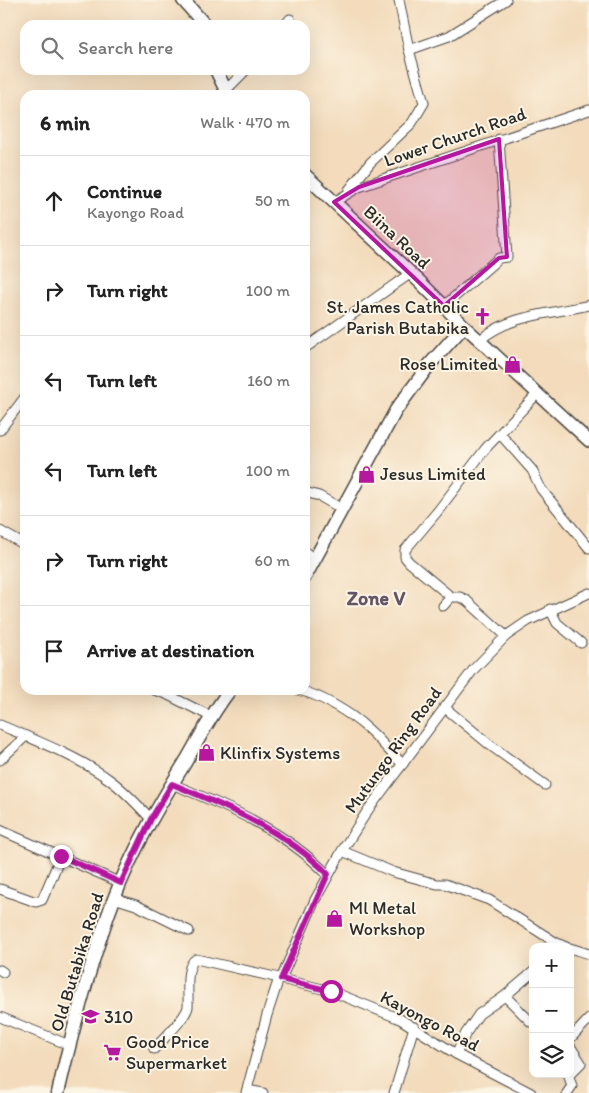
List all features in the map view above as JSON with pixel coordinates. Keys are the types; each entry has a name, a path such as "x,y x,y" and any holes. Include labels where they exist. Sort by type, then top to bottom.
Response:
{"main road":[{"path":"183,0 201,20"},
{"path":"218,75 226,90"},
{"name":"Biina Road","path":"310,180 464,326"},
{"path":"310,556 342,509 405,397 430,364 464,326"},
{"name":"Old Butabika Road","path":"58,1093 89,972 114,898 151,819 227,695"}],"street":[{"path":"346,194 370,163 412,123 424,103 409,50 399,0"},
{"path":"409,50 448,36 506,0"},
{"path":"229,90 242,75"},
{"name":"Lower Church Road","path":"334,202 359,187 589,110"},
{"path":"444,306 499,258 507,257 500,139"},
{"path":"310,345 411,274"},
{"path":"480,340 490,332 514,321 589,305"},
{"path":"464,326 589,441"},
{"path":"506,636 466,600 460,597 451,597 409,562 405,557 405,550 437,512 481,454 538,393"},
{"path":"0,430 20,404"},
{"path":"500,434 532,470 541,489 589,548"},
{"path":"310,493 319,496 342,509"},
{"path":"0,531 20,542"},
{"name":"Mutungo Ring Road","path":"247,1091 267,1015 280,978 328,874 368,810 472,670 506,636 550,609 589,593"},
{"path":"443,606 451,597"},
{"path":"550,609 558,624 582,643"},
{"path":"168,695 212,717"},
{"path":"310,695 354,718 367,728 403,764"},
{"path":"444,707 490,745 545,785"},
{"path":"0,725 82,763 108,778 151,819"},
{"path":"0,760 26,736"},
{"path":"172,784 232,808 267,828 313,860 328,874"},
{"path":"0,830 121,883"},
{"path":"342,851 393,872 438,884 445,884 489,900 552,943"},
{"path":"0,888 36,902 42,900 61,856"},
{"path":"114,898 136,906 189,931"},
{"path":"574,949 589,954"},
{"name":"Kayongo Road","path":"154,1048 186,1012 189,967 196,959 280,978 348,997 400,1019 456,1054 531,1093"},
{"path":"456,1054 466,1033 479,1014 529,975"},
{"path":"504,996 529,1021"},
{"path":"0,1017 69,1045"},
{"path":"574,1036 589,1019"},
{"path":"394,1093 414,1027"},
{"path":"574,1053 580,1063 574,1070"},
{"path":"567,1093 572,1086 571,1078"},
{"path":"247,1091 263,1093"}],"highlighted area":[{"path":"499,139 507,257 499,258 444,306 334,202 359,187"}],"place":[{"name":"St. James Catholic Parish Butabika","path":"483,317"},
{"name":"Rose Limited","path":"512,364"},
{"name":"Jesus Limited","path":"366,474"},
{"name":"Klinfix Systems","path":"206,753"},
{"name":"Ml Metal Workshop","path":"335,918"},
{"name":"310","path":"90,1017"},
{"name":"Good Price Supermarket","path":"112,1052"}],"district":[{"name":"Zone V","path":"376,598"}],"route":[{"path":"61,856 121,883 151,819 172,784 232,808 293,845 328,874 281,979 331,991"}]}
